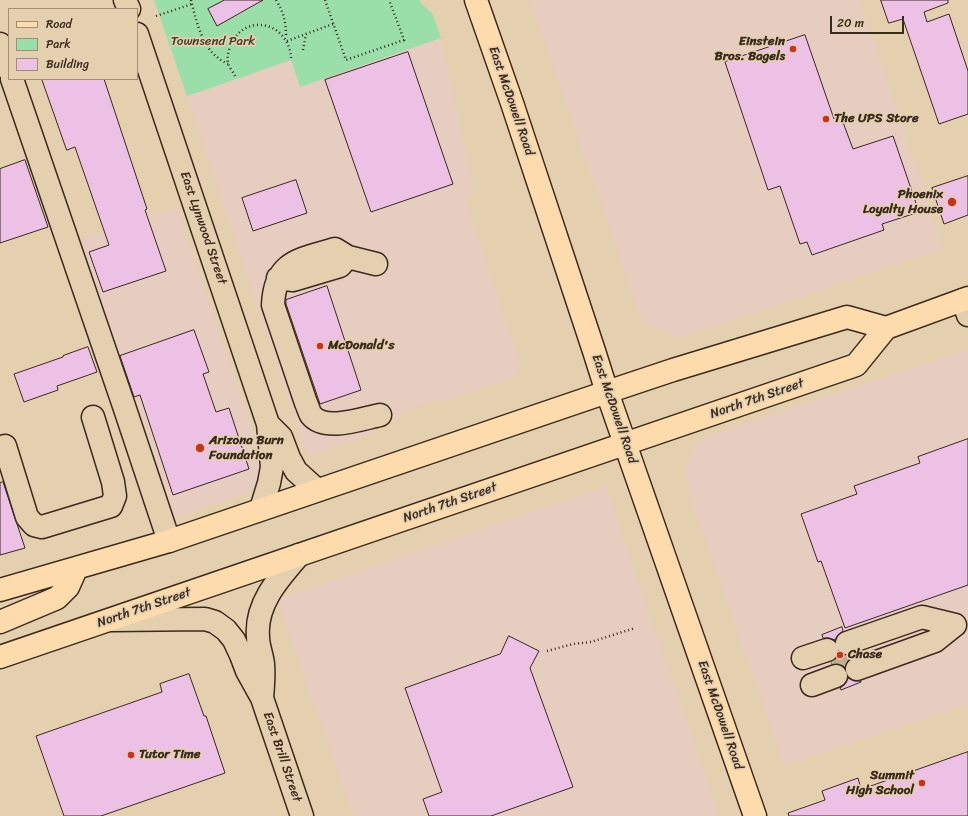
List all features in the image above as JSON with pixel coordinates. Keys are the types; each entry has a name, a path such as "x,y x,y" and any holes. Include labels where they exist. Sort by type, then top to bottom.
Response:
{"main road":[{"name":"East McDowell Road","path":"476,0 522,131 607,392 755,816"},
{"path":"0,590 169,541 680,367 847,317 886,328 966,304"},
{"name":"North 7th Street","path":"0,657 856,365 886,328"},
{"path":"0,622 57,598 68,587 76,569"}],"street":[{"name":"East Lynwood Street","path":"138,37 268,424 272,467 261,509"},
{"path":"0,44 8,67"},
{"path":"12,80 169,541"},
{"path":"376,264 348,257 340,266 293,280 278,278 273,292 273,305 306,404 311,414 318,420 333,424 380,415"},
{"path":"5,446 27,517 34,525 42,527 111,506 115,496 113,482 93,417"},
{"name":"East Lynwood Street","path":"268,424 281,437 296,471 318,490"},
{"name":"East Brill Street","path":"262,698 263,665 258,638 258,626 261,610 275,583 299,555"},
{"path":"852,657 922,617 955,625"},
{"name":"East Brill Street","path":"107,620 205,620 215,622 226,630 234,640 247,671 262,698 302,816"},
{"path":"808,673 832,664"}],"path":[{"path":"191,0 195,18 204,40 216,56 228,64"},
{"path":"276,0 282,9 286,24 286,40"},
{"path":"325,0 346,60 404,40 390,0"},
{"path":"156,16 192,4"},
{"path":"286,40 333,24"},
{"path":"235,76 228,64 227,57 232,42 242,30 251,26 261,25 274,28 286,40 291,48 292,58"},
{"path":"304,50 306,34"},
{"path":"547,651 591,642 635,628"}],"shaded area":[{"path":"530,0 860,0 944,248 679,338 643,322"},
{"path":"441,38 474,192 465,199 521,366 514,378 443,402 442,399 407,411 368,435 308,456 187,96 291,60 300,87"},
{"path":"177,208 263,459 263,481 248,493 160,523 64,244"},
{"path":"968,350 968,704 784,766 690,496 686,478 687,466 692,450 699,441 713,434"},
{"path":"606,487 719,816 354,816 277,599"}],"green space":[{"name":"Townsend Park","path":"154,0 420,0 421,3 433,15 441,38 300,87 291,60 187,96"}],"building":[{"path":"225,0 263,0 217,26 208,9"},
{"path":"881,0 948,0 948,3 924,12 927,22 949,14 968,71 968,114 939,124 903,19 889,23"},
{"path":"805,35 834,119 841,117 853,149 893,136 919,212 882,224 884,230 812,255 807,242 800,244 780,186 768,190 725,62"},
{"path":"408,52 453,184 371,212 325,80"},
{"path":"42,80 104,80 147,209 145,210 166,271 103,292 89,252 109,245 75,147 67,150"},
{"path":"25,160 48,227 0,243 0,169"},
{"name":"Phoenix Loyalty House","path":"968,176 968,215 944,224 932,188"},
{"path":"296,180 307,213 253,231 242,198"},
{"name":"McDonald's","path":"327,286 361,390 320,404 286,304 286,300"},
{"path":"194,330 209,372 203,374 216,412 229,408 249,469 173,495 140,395 134,397 120,356"},
{"path":"88,347 97,372 57,386 58,390 24,402 14,374"},
{"path":"968,439 968,585 845,628 821,561 818,562 801,514 857,494 854,486 920,463 918,457"},
{"path":"3,482 25,548 0,555 0,483"},
{"path":"842,627 843,631 835,640 823,638 822,635"},
{"path":"509,636 539,651 530,668 573,787 491,816 429,816 423,799 442,792 405,688 500,654"},
{"path":"839,653 851,655 852,658 847,661 845,667 838,664 832,664 831,662 836,659"},
{"name":"Tutor Time","path":"189,674 204,716 206,716 225,773 101,816 64,816 36,736 162,692 160,684"},
{"path":"848,678 861,682 841,690 840,688 845,684"},
{"name":"Summit High School","path":"968,752 968,816 789,816 788,813 825,800 822,791 858,778 861,789"}],"tunnel":[{"path":"833,667 853,659"}],"place":[{"name":"Einstein Bros. Bagels","path":"793,49"},
{"name":"The UPS Store","path":"826,119"},
{"name":"Phoenix Loyalty House","path":"952,202"},
{"name":"McDonald's","path":"320,346"},
{"name":"Arizona Burn Foundation","path":"200,448"},
{"name":"Chase","path":"840,655"},
{"name":"Tutor Time","path":"131,755"},
{"name":"Summit High School","path":"922,783"}]}
